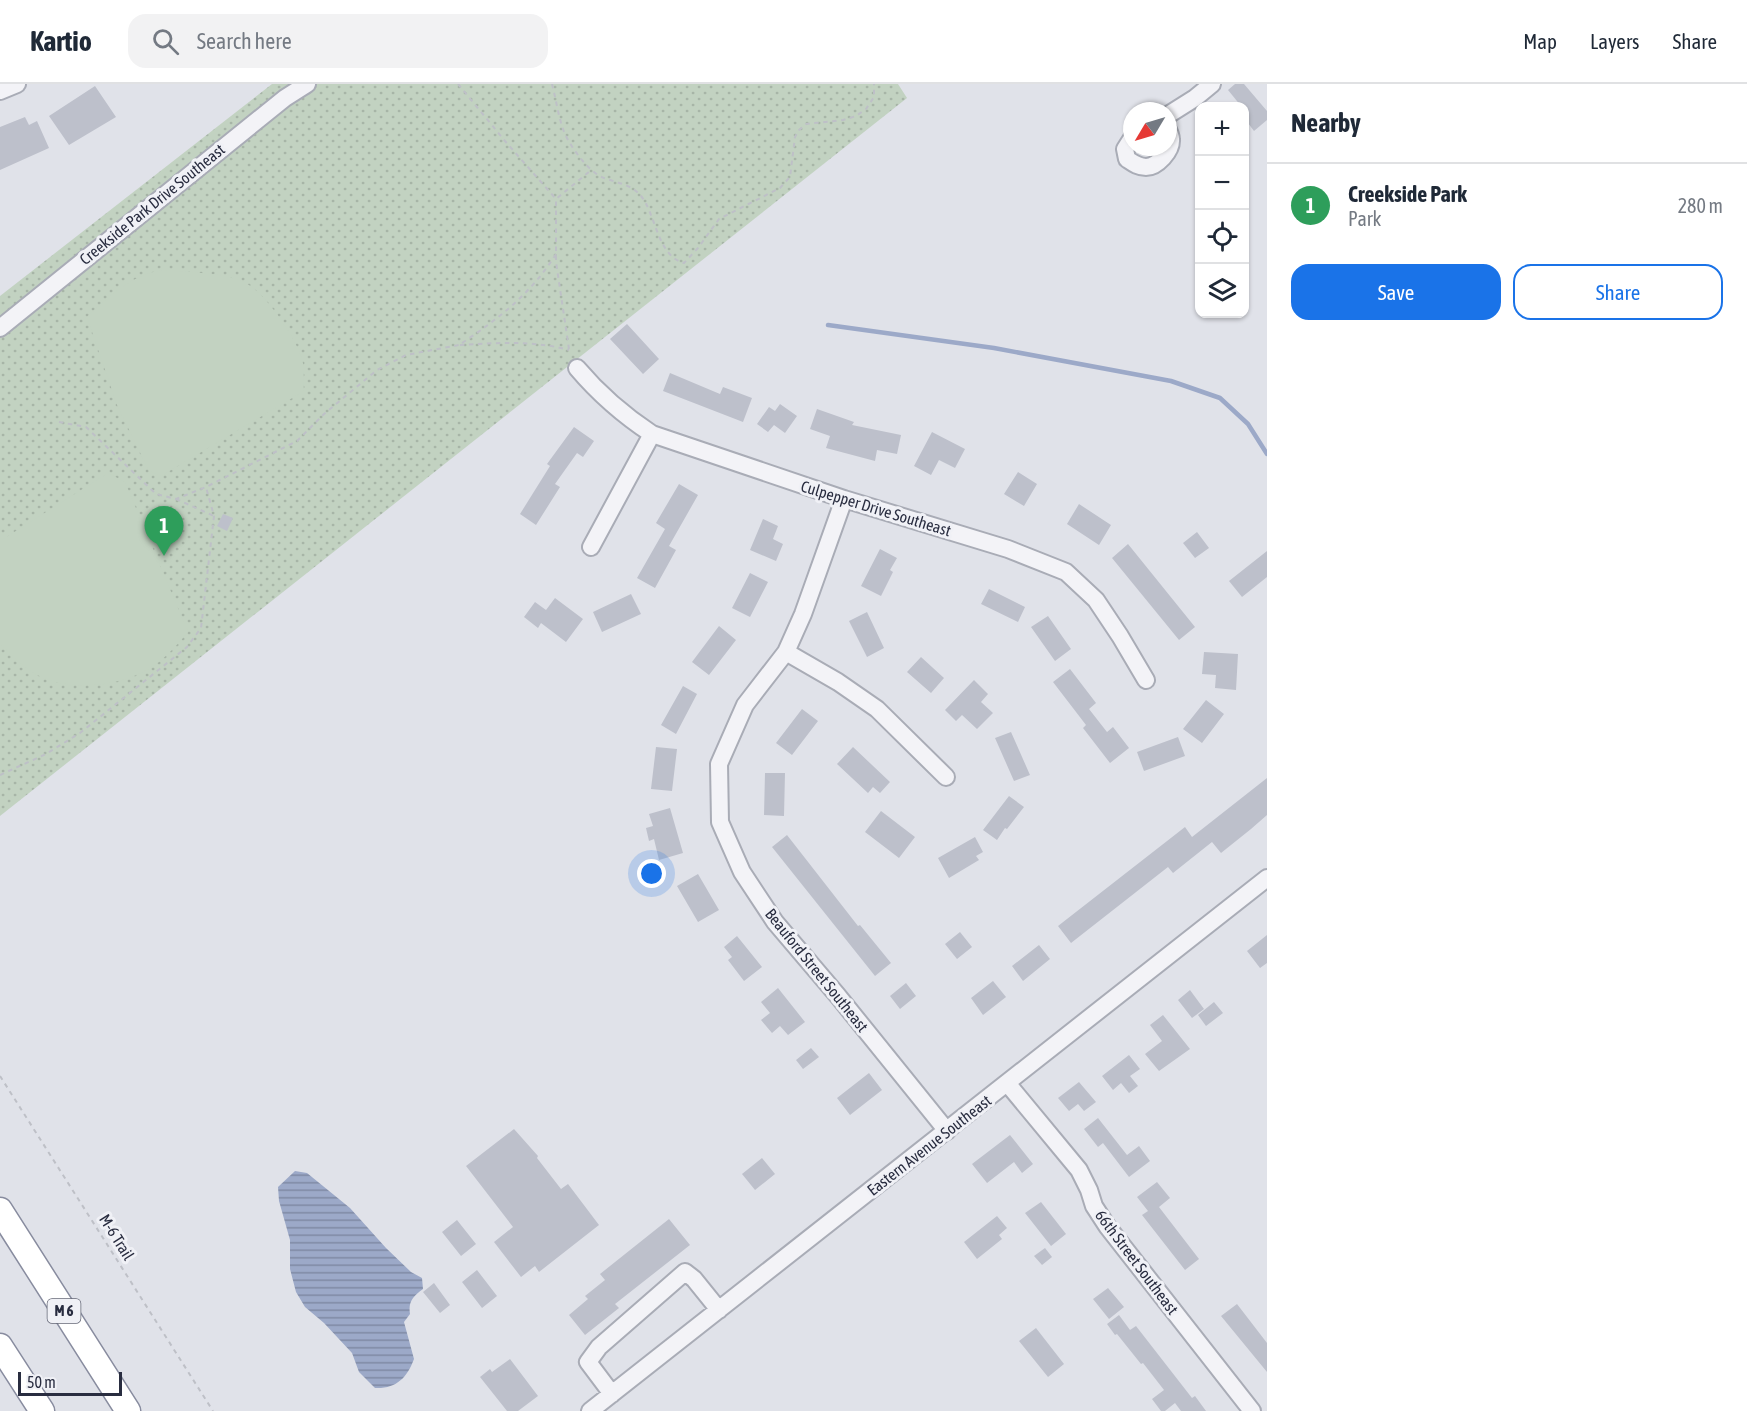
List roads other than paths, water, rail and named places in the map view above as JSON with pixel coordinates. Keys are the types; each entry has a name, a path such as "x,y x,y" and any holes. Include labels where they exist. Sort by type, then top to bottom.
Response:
{"highway":[{"name":"M 6","path":"0,1210 129,1411"},
{"path":"0,1346 42,1411"}],"street":[{"path":"0,91 17,84"},
{"name":"Creekside Park Drive Southeast","path":"0,328 285,98 308,84"},
{"path":"1177,109 1212,84"},
{"path":"1126,156 1127,159 1138,166 1149,167 1163,156"},
{"name":"Culpepper Drive Southeast","path":"577,368 601,395 629,419 652,434 844,499 1008,549 1066,572 1095,600 1146,680"},
{"path":"591,547 652,434"},
{"name":"Beauford Street Southeast","path":"844,499 803,614 786,652 746,705 719,764 720,822 742,872 775,922 947,1131"},
{"path":"786,652 838,682 877,709 946,777"},
{"name":"Eastern Avenue Southeast","path":"590,1411 1267,878"},
{"name":"66th Street Southeast","path":"1007,1083 1079,1170 1094,1206 1107,1226 1252,1411"},
{"path":"612,1394 588,1362 599,1347 685,1272 694,1279 719,1310"}],"water":[{"path":"295,1171 307,1173 350,1208 386,1248 411,1272 422,1278 423,1289 412,1300 410,1314 404,1322 414,1359 404,1377 389,1387 375,1388 359,1372 352,1353 324,1323 305,1307 296,1292 290,1269 290,1240 279,1201 278,1187"}],"waterway":[{"path":"828,325 994,348 1171,381 1220,398 1248,424 1267,454"}],"place":[{"name":"Creekside Park","path":"164,556"}]}
